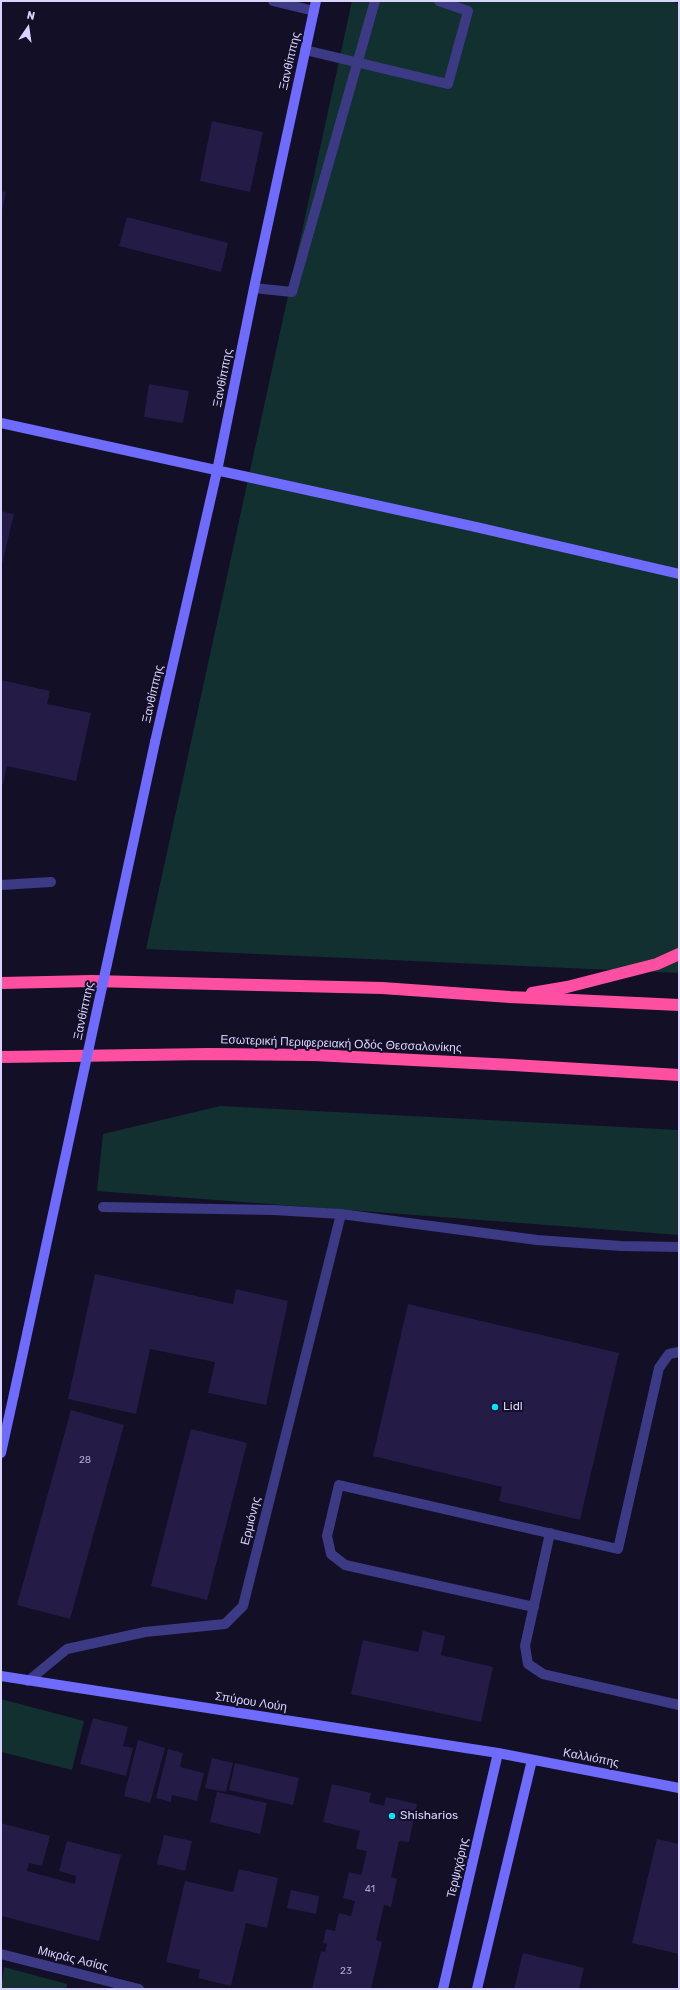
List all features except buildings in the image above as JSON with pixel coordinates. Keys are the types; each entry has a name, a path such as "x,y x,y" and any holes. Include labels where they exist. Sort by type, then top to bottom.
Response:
{"highway":[{"path":"510,997 574,985 657,964 679,954"},
{"path":"1,983 92,981 382,988 510,997 679,1005"},
{"name":"Εσωτερική Περιφερειακή Οδός Θεσσαλονίκης","path":"1,1057 209,1054 314,1055 679,1075"}],"street":[{"path":"273,1 315,6"},
{"path":"254,288 292,292 375,1"},
{"path":"305,50 448,84 468,11 439,1"},
{"name":"Ξανθίππης","path":"2,1449 155,742 217,471 254,288 315,6"},
{"path":"1,423 476,527 679,574"},
{"path":"1,885 51,882"},
{"path":"103,1207 266,1209 342,1214 537,1240 621,1246 679,1247"},
{"name":"Ερμιόνης","path":"28,1681 67,1649 145,1632 225,1624 243,1606 342,1214"},
{"path":"534,1607 346,1565 331,1554 327,1536 339,1485 618,1549 658,1368 669,1354 679,1352"},
{"path":"550,1533 525,1646 528,1664 543,1674 679,1705"},
{"name":"Σπύρου Λούη","path":"1,1676 498,1753"},
{"name":"Καλλιόπης","path":"498,1753 679,1788"},
{"name":"Τερψιχόρης","path":"443,1989 498,1753"},
{"path":"477,1989 532,1760"},
{"name":"Μικράς Ασίας","path":"1,1954 139,1989"}],"green space":[{"path":"352,1 671,1 679,4 679,973 146,949"},
{"path":"220,1106 679,1130 679,1235 97,1191 103,1134"},
{"path":"1,1699 84,1721 72,1770 1,1752"},
{"path":"4,1967 67,1984 66,1989 1,1989"}],"place":[{"name":"Lidl","path":"495,1407"},
{"name":"Shisharios","path":"392,1816"}]}
